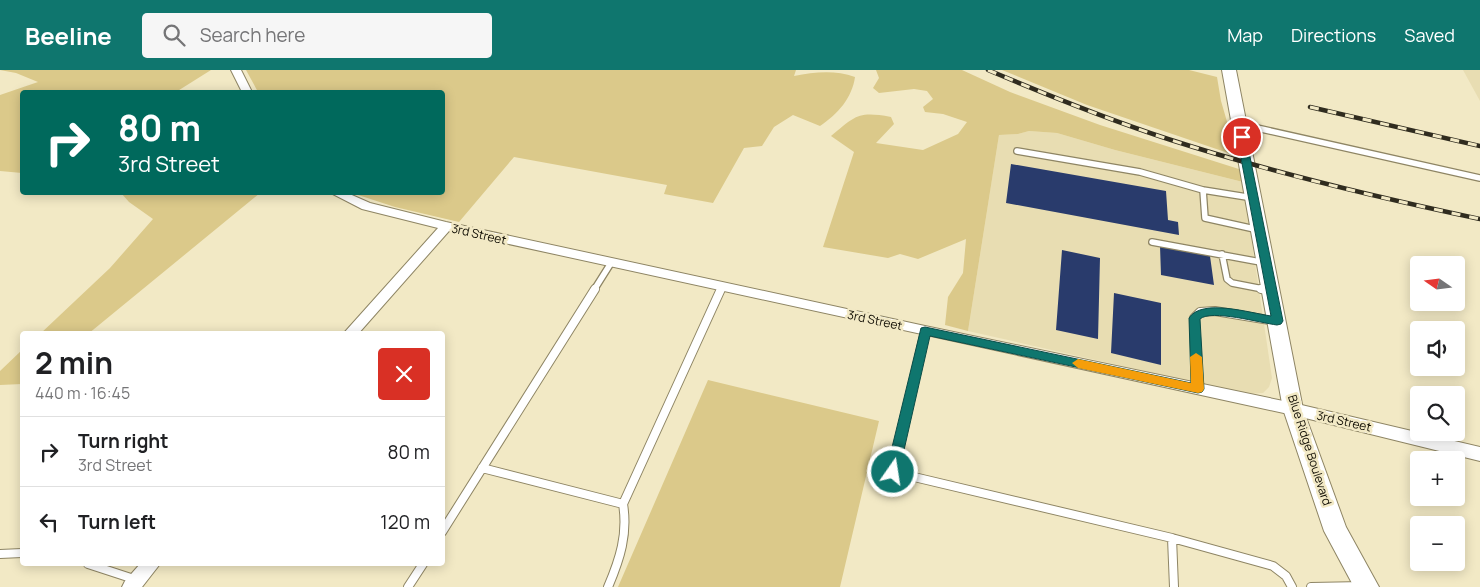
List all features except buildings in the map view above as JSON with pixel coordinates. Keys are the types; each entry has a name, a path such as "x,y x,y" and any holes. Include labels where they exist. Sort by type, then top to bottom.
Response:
{"main road":[{"name":"Blue Ridge Boulevard","path":"1229,70 1293,409 1336,531 1367,586"}],"street":[{"path":"236,70 246,90"},
{"name":"3rd Street","path":"341,195 366,206 446,226 1293,409 1480,454"},
{"path":"353,331 446,226"},
{"path":"134,583 149,566"}],"lane":[{"path":"1239,124 1480,178"},
{"path":"1017,151 1140,172 1202,190 1253,198"},
{"path":"1202,190 1205,218 1260,230"},
{"path":"1152,242 1266,263"},
{"path":"1222,254 1228,279 1232,283 1271,291"},
{"path":"445,527 611,263"},
{"path":"608,587 626,538 627,521 624,504 722,287"},
{"path":"1198,389 1194,318 1200,312 1215,311 1277,321"},
{"path":"925,331 893,472 1172,538 1273,566 1286,576 1292,587"},
{"path":"482,468 624,504"},
{"path":"1172,538 1174,587"},
{"path":"0,554 20,552"},
{"path":"93,566 134,583"},
{"path":"408,587 422,566"},
{"path":"1311,587 1367,586"}],"shaded area":[{"path":"0,70 211,70 179,90 20,90 20,173 0,171 0,95 38,82 16,73"},
{"path":"246,70 796,70 794,76 825,72 855,77 851,92 843,105 820,126 793,115 774,127 762,146 744,148 713,203 664,194 667,185 514,157 459,222 395,207 358,195 445,195 445,90 257,90"},
{"path":"876,70 962,70 1010,92 1100,125 1242,170 1243,182 1115,150 1057,133 1029,131 1018,134 999,135 968,331 945,325 948,297 963,273 966,239 918,259 900,254 888,258 823,247 854,152 831,136 858,117 880,115 891,117 894,124 876,143 923,150 958,134 967,122 943,114 925,112 923,107 933,99 927,91 914,89 879,93 873,88 879,78"},
{"path":"1002,70 1189,70 1217,77 1221,101 1237,156 1087,105"},
{"path":"1463,70 1480,70 1480,101"},
{"path":"1029,131 1057,133 1115,150 1243,182 1272,378 1269,387 1263,393 1246,394 968,331 999,135 1018,134"},
{"path":"123,195 258,195 92,331 43,331 110,268 153,219 129,202"},
{"path":"20,352 20,384 0,385 0,371"},
{"path":"708,380 879,421 840,587 618,587"}],"railway":[{"path":"988,70 1100,115 1206,151 1323,183 1480,219"},
{"path":"1310,107 1480,146"}],"slow traffic":[{"path":"1078,363 1198,389 1196,357"}],"route":[{"path":"893,472 925,331 1198,389 1194,318 1200,312 1215,311 1277,321 1242,137"}]}
